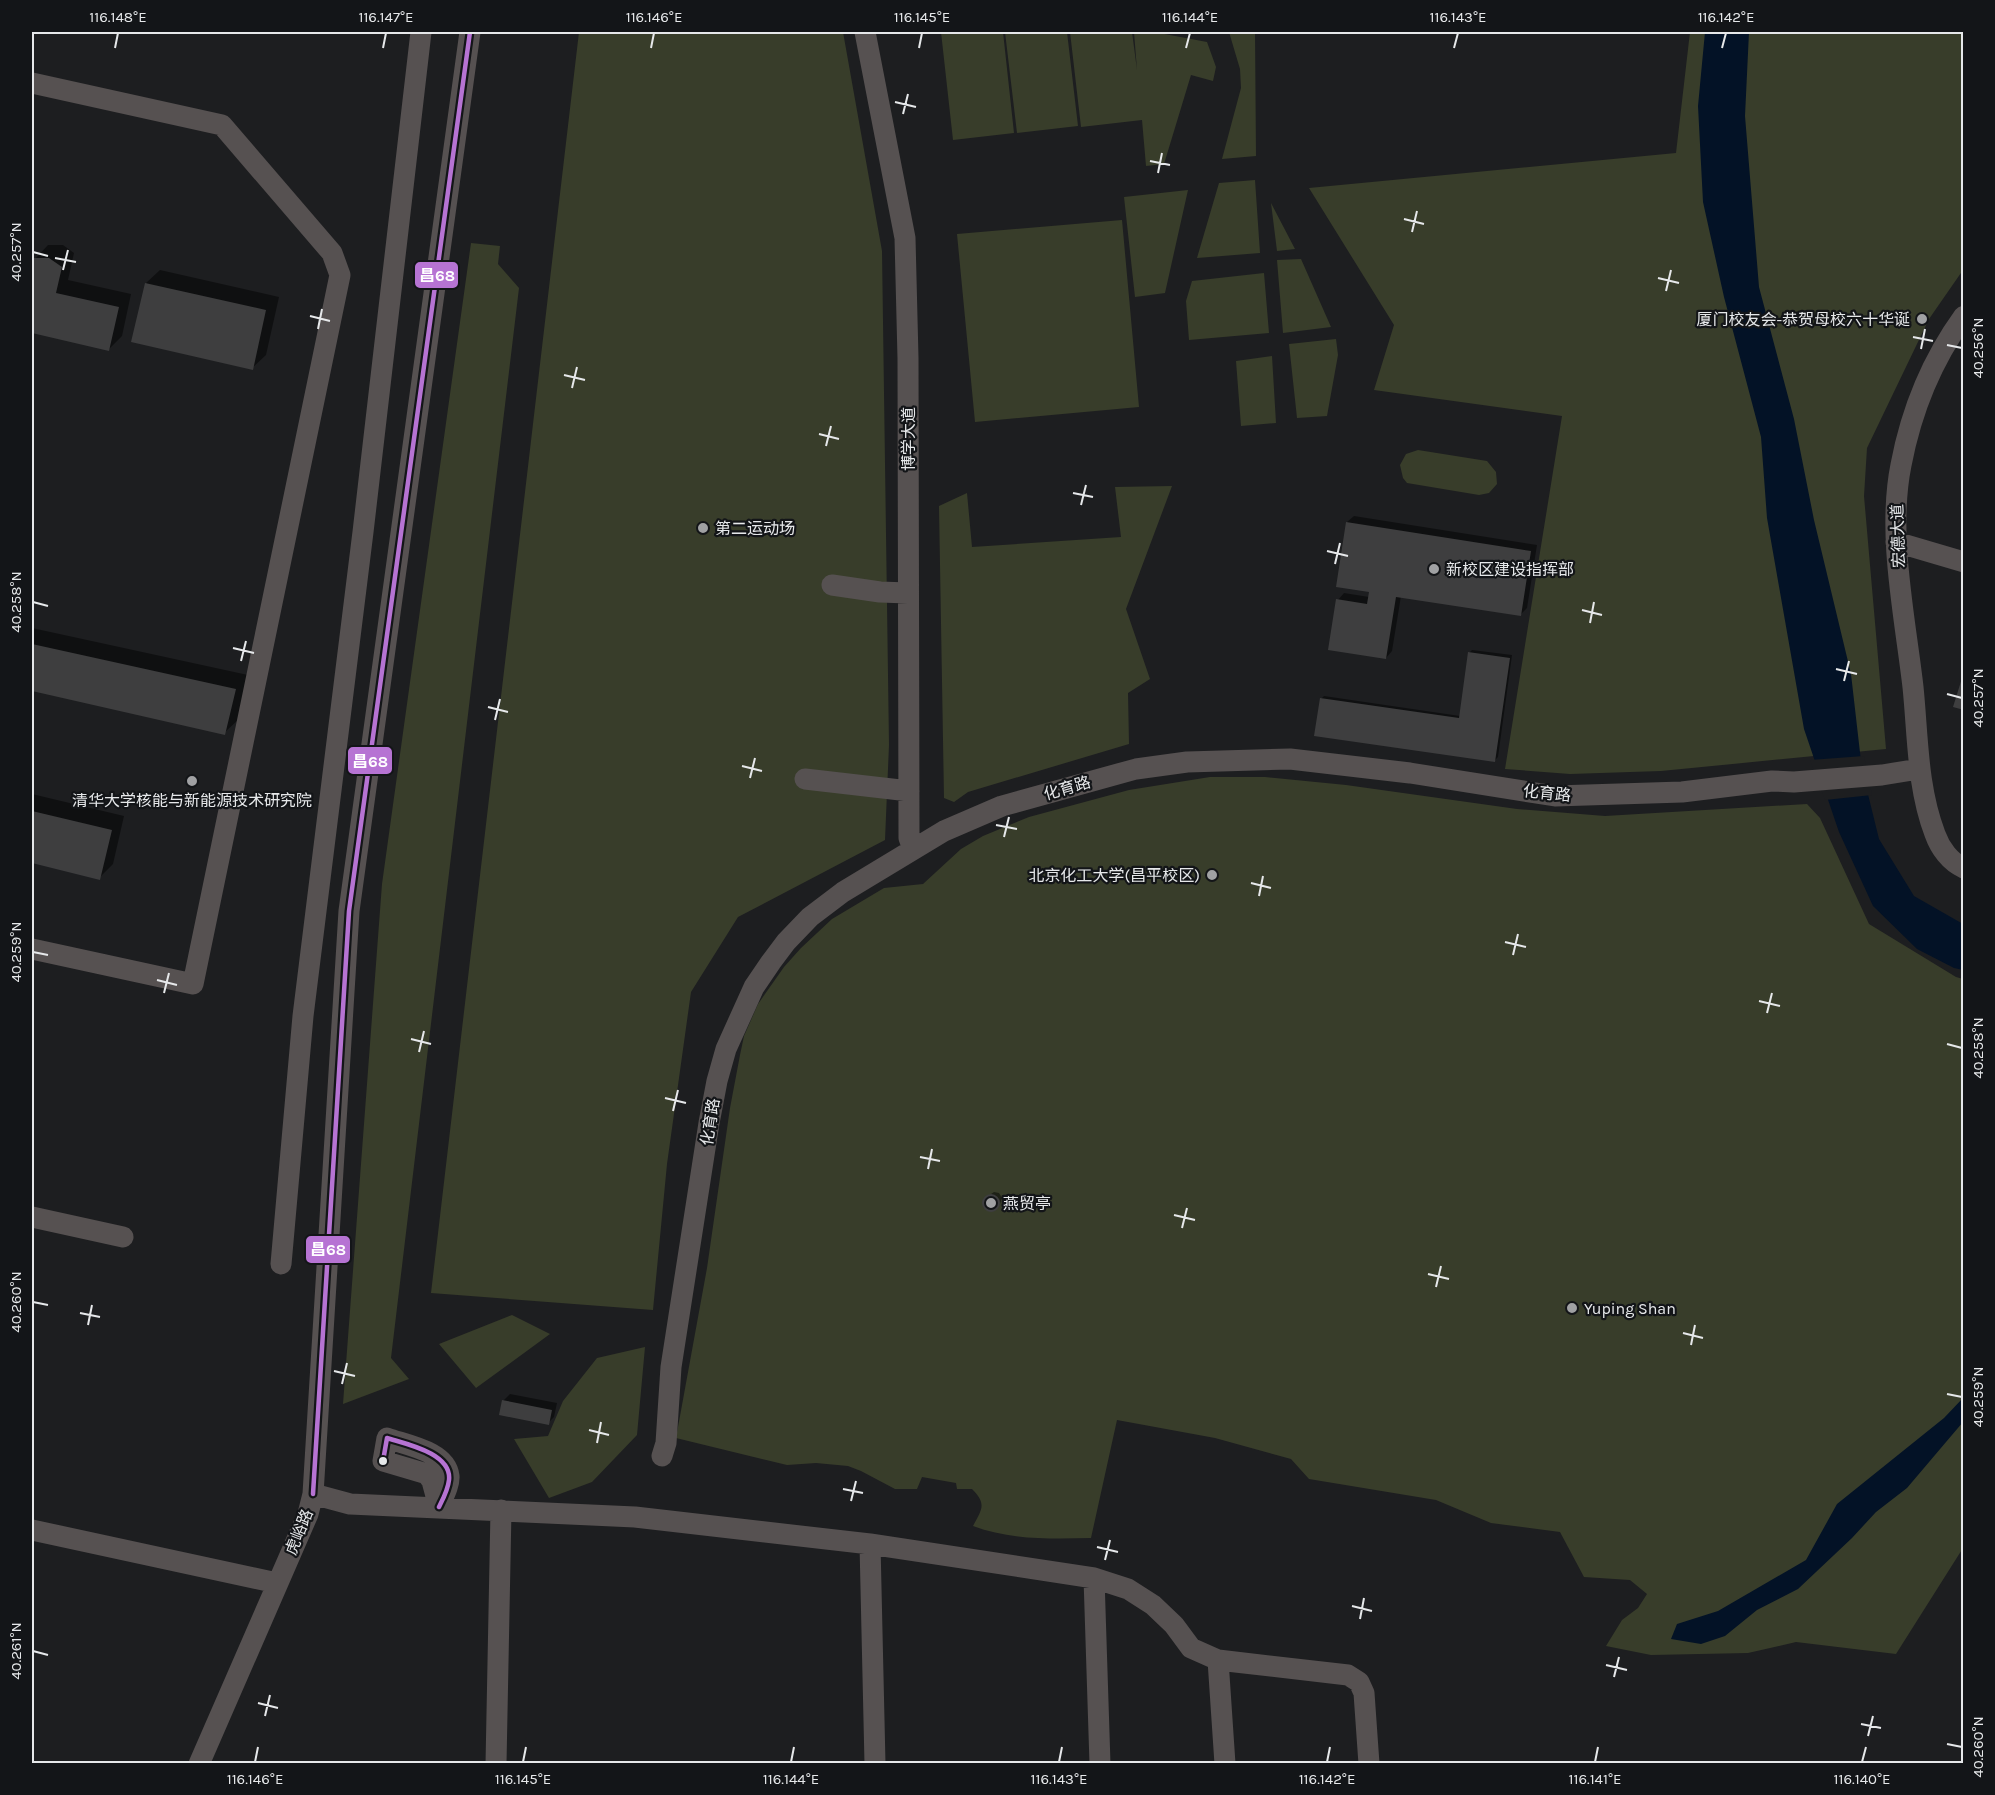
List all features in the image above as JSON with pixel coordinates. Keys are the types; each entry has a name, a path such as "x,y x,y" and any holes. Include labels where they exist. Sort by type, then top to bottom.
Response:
{"street":[{"path":"281,1263 303,1017 363,532 421,32"},
{"name":"虎峪路","path":"199,1764 308,1514 313,1494 349,911 470,32"},
{"name":"博学大道","path":"866,32 905,238 908,358 909,838 913,849"},
{"path":"32,83 222,125 332,253 340,275 193,984 32,949"},
{"name":"宏德大道","path":"1960,326 1929,375 1907,441 1900,466 1897,493 1896,542 1913,689 1919,769 1935,835 1943,850 1956,865 1964,868"},
{"path":"1896,542 1964,562"},
{"path":"832,585 880,592 908,593"},
{"name":"化育路","path":"662,1456 666,1443 671,1366 709,1123 717,1081 730,1038 754,987 786,942 810,917 843,892 944,831 1002,806 1136,769 1187,762 1290,759 1410,773 1556,796 1682,792 1772,781 1801,782 1882,776 1919,769"},
{"path":"805,779 909,791"},
{"path":"32,1217 123,1237"},
{"path":"313,1494 350,1504 635,1517 870,1544 1094,1578 1128,1588 1160,1611 1191,1648 1218,1660 1348,1675 1359,1682 1364,1693 1369,1764"},
{"path":"496,1764 501,1510"},
{"path":"32,1530 277,1582"},
{"path":"870,1544 875,1764"},
{"path":"1094,1578 1100,1764"},
{"path":"1218,1660 1224,1764"}],"green space":[{"name":"第二运动场","path":"579,32 843,32 882,251 889,745 885,840 738,917 691,992 667,1164 653,1310 431,1293"},
{"path":"941,32 1003,32 1014,133 953,140"},
{"path":"1005,32 1067,32 1078,126 1017,133"},
{"path":"1070,32 1132,32 1137,70 1134,32 1154,32 1207,42 1216,67 1213,81 1191,75 1164,164 1146,166 1142,120 1081,127"},
{"path":"1229,32 1255,32 1256,156 1222,159 1241,88 1240,69"},
{"path":"1690,32 1963,32 1963,270 1929,319 1867,448 1864,496 1886,749 1661,771 1570,774 1505,769 1562,416 1374,390 1394,325 1309,188 1676,153"},
{"path":"1255,180 1260,253 1197,258 1219,183"},
{"path":"1188,190 1165,293 1135,297 1124,197"},
{"path":"1271,203 1295,249 1277,251"},
{"path":"1122,220 1139,407 975,422 957,234"},
{"path":"471,243 500,246 498,264 519,288 391,1358 409,1379 343,1404 382,884"},
{"path":"1301,259 1331,327 1283,333 1277,260"},
{"path":"1264,273 1269,333 1189,340 1186,301 1192,281"},
{"path":"1336,339 1338,355 1327,416 1297,418 1289,344"},
{"path":"1272,356 1276,423 1241,426 1236,361"},
{"path":"1418,450 1487,461 1496,472 1497,484 1489,493 1479,495 1407,483 1403,478 1400,465 1406,454"},
{"path":"1172,486 1126,609 1150,679 1128,693 1129,744 968,792 954,802 944,798 939,506 967,493 972,547 1121,537 1115,487"},
{"path":"1210,777 1265,777 1346,785 1517,809 1605,816 1807,804 1820,818 1869,924 1956,977 1963,979 1963,1548 1896,1654 1796,1642 1748,1653 1651,1655 1606,1646 1622,1620 1638,1608 1647,1594 1630,1580 1584,1577 1560,1532 1491,1523 1436,1500 1309,1479 1291,1459 1215,1438 1117,1420 1091,1538 1016,1536 973,1526 981,1511 980,1499 972,1489 957,1489 956,1483 922,1477 917,1489 895,1489 848,1466 816,1463 787,1465 676,1438 707,1268 730,1108 744,1036 758,1004 784,967 832,919 884,888 923,884 961,849 983,836 1029,817 1129,790"},
{"path":"512,1315 550,1334 476,1388 439,1344"},
{"path":"645,1347 637,1435 592,1482 549,1498 514,1439 548,1436 563,1401 597,1358"}],"water":[{"path":"1705,32 1749,32 1745,116 1759,287 1794,419 1814,520 1851,674 1862,770 1879,839 1914,896 1963,924 1963,970 1954,968 1917,949 1873,906 1839,832 1804,729 1767,518 1761,437 1724,297 1703,202 1698,106"},
{"path":"1963,1398 1963,1422 1907,1488 1876,1512 1798,1589 1757,1610 1725,1636 1701,1644 1671,1639 1677,1624 1718,1611 1806,1560 1837,1504 1944,1418"}],"pier":[{"path":"1864,756 1872,795 1825,800 1810,760"}],"building":[{"path":"33,258 49,258 62,267 56,293 119,307 109,351 32,333"},
{"path":"145,283 266,310 253,370 131,342"},
{"name":"新校区建设指挥部","path":"1346,522 1531,551 1521,616 1396,597 1386,659 1328,650 1336,599 1367,604 1369,592 1336,587"},
{"path":"32,644 236,689 225,735 32,691"},
{"path":"1468,652 1510,658 1495,762 1314,736 1320,698 1459,718"},
{"path":"1964,675 1964,710 1953,707"},
{"path":"32,811 112,830 100,880 32,863"},
{"name":"燕贸亭","path":"991,1194 997,1197 1000,1203 997,1209 991,1212 985,1209 982,1203 985,1197"},
{"path":"502,1400 552,1410 549,1425 499,1415"}],"transit line":[{"name":"昌68","path":"313,1494 349,911 470,32"},
{"name":"昌68","path":"383,1461 387,1438 436,1456 448,1471 449,1480 439,1507"}],"place":[{"name":"厦门校友会-恭贺母校六十华诞","path":"1922,319"},
{"name":"第二运动场","path":"703,528"},
{"name":"新校区建设指挥部","path":"1434,569"},
{"name":"清华大学核能与新能源技术研究院","path":"192,781"},
{"name":"北京化工大学(昌平校区)","path":"1212,875"},
{"name":"燕贸亭","path":"991,1203"},
{"name":"Yuping Shan","path":"1572,1308"}]}
